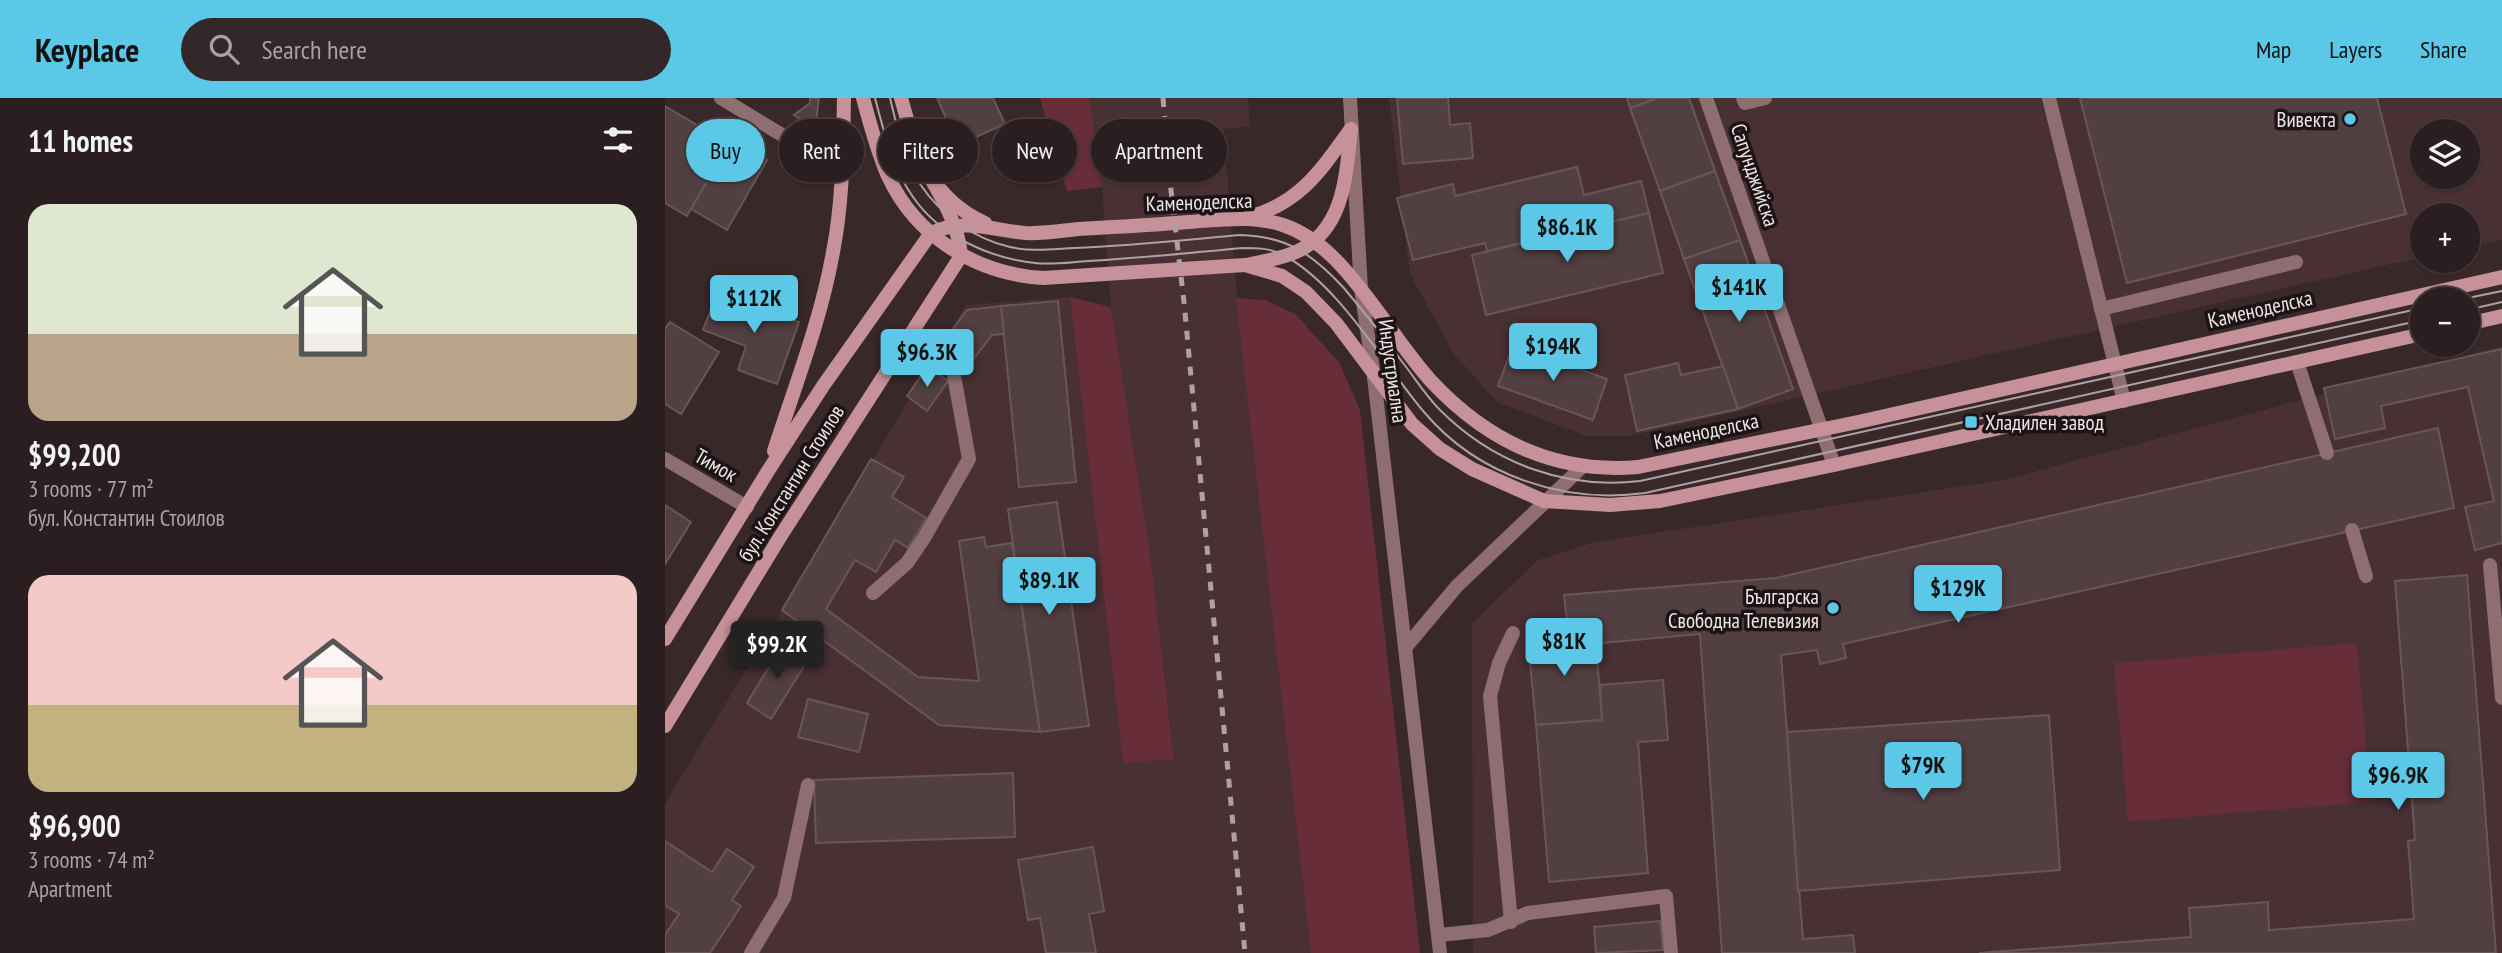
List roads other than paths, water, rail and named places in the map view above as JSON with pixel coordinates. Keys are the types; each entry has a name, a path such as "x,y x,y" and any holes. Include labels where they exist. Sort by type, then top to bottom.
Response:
{"main road":[{"path":"844,98 844,119"},
{"path":"863,98 878,151 889,178 902,201 931,233 961,256 998,271 1044,278 1245,265 1285,256 1315,242 1325,232 1345,185 1351,129"},
{"path":"901,98 907,119"},
{"path":"1243,219 1265,213 1294,197 1319,174 1351,129"},
{"path":"768,471 819,310 830,264 842,182"},
{"path":"933,182 954,226 961,256"},
{"path":"934,182 960,209 999,229"},
{"name":"Каменоделска","path":"999,229 1029,233 1243,219 1284,225 1328,252 1361,289 1429,379 1458,408 1501,439 1549,459 1608,469 1638,467 1822,429 2502,277"},
{"path":"931,233 954,226 978,225 999,229"},
{"name":"бул. Константин Стоилов","path":"665,639 823,386 931,233"},
{"name":"бул. Константин Стоилов","path":"665,726 780,537 961,256"},
{"path":"1245,265 1282,276 1306,292 1336,323 1374,377 1412,424 1440,449 1472,469 1543,501 1610,505 1660,501 2410,337"},
{"path":"2480,321 2502,316"}],"street":[{"path":"721,98 779,133"},
{"name":"Индустриална","path":"1350,98 1361,289 1374,377 1440,953"},
{"name":"Сапунджийска","path":"1706,98 1834,465"},
{"path":"1743,98 1745,103 1765,98"},
{"path":"2049,98 2124,401"},
{"path":"2101,309 2296,262"},
{"path":"873,593 907,563 969,459 953,370 910,335"},
{"path":"2297,362 2327,453"},
{"name":"Тимок","path":"665,459 747,507"},
{"path":"1405,648 1457,586 1543,501 1583,466"},
{"path":"2352,530 2366,576"},
{"path":"2490,565 2502,698"},
{"path":"1511,922 1490,696 1499,663 1513,633"},
{"path":"751,953 784,898 808,785"},
{"path":"1439,934 1488,930 1528,913 1666,896 1671,953"}],"tram line":[{"path":"875,98 890,149 906,186 924,211 951,234 967,243 1000,256 1041,264 1242,248 1278,253 1303,268 1323,285 1359,326 1424,412 1470,453 1496,469 1524,481 1584,494 1645,493 2410,323"},
{"path":"890,98 905,153 920,184 937,205 971,231 997,243 1034,250 1240,235 1285,243 1309,256 1343,287 1430,399 1461,429 1483,445 1532,469 1585,481 1640,481 2410,311"},
{"path":"2480,296 2502,291"},
{"path":"2480,307 2502,302"}],"railway":[{"path":"1163,98 1245,953"}],"place":[{"name":"Вивекта","path":"2350,119"},
{"name":"Хладилен завод","path":"1971,422"},
{"name":"Българска Свободна Телевизия","path":"1833,608"}]}
